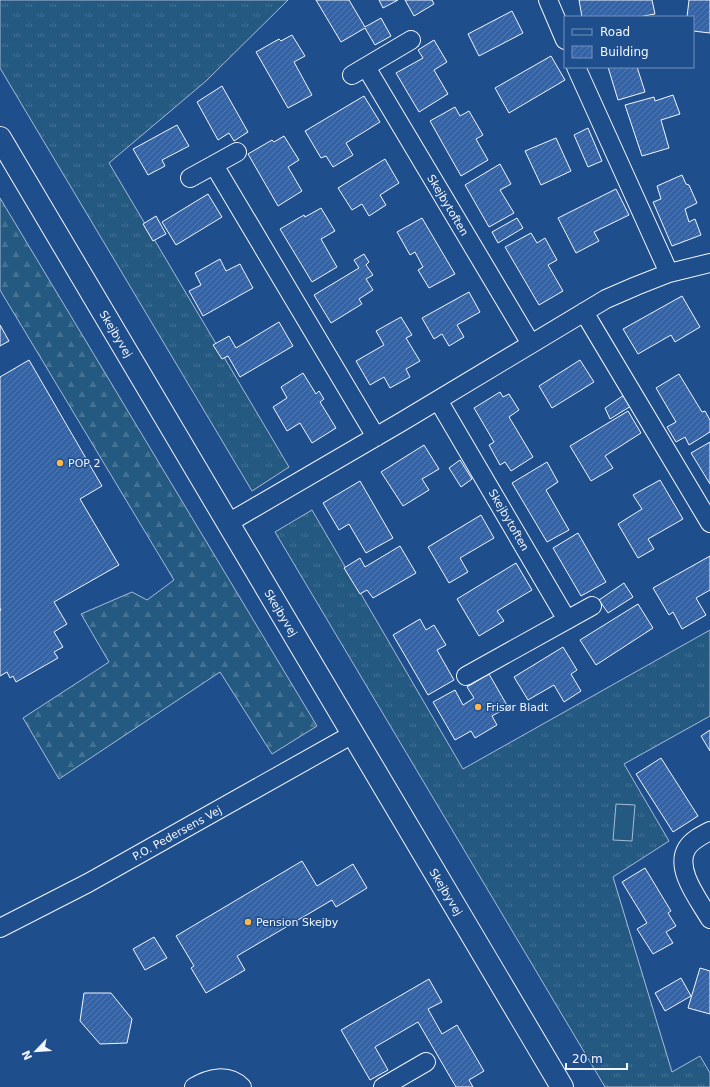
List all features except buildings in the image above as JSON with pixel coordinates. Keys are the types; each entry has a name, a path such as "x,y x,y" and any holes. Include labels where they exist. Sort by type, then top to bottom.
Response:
{"street":[{"path":"548,0 564,38"},
{"name":"Skejbytoften","path":"411,40 359,71 531,344"},
{"path":"576,68 669,273"},
{"name":"Skejbyvej","path":"0,138 562,1087"},
{"path":"190,178 237,152"},
{"path":"214,165 376,437"},
{"path":"228,523 376,437 606,299 669,273 710,263"},
{"path":"584,312 710,523"},
{"name":"Skejbytoften","path":"438,400 568,620"},
{"path":"466,676 592,606"},
{"name":"P.O. Pedersens Vej","path":"0,928 88,883 352,734"},
{"path":"710,831 695,840 688,847 683,859 684,870 689,883 710,918"},
{"path":"383,1087 426,1062"},
{"path":"194,1087 204,1081 222,1078 237,1082 242,1087"}],"green space":[{"path":"0,0 288,0 206,81 109,163 289,467 252,491 0,68"},
{"path":"0,198 317,726 272,754 220,672 59,779 23,718 109,662 81,614 132,592 147,600 174,580 0,290"},
{"path":"312,510 463,769 710,630 710,716 624,764 669,841 613,877 672,1072 700,1056 710,1073 710,1087 605,1087 275,532"},
{"path":"616,804 635,805 632,841 613,840"}],"place":[{"name":"POP 2","path":"60,463"},
{"name":"Frisør Bladt","path":"478,707"},
{"name":"Pension Skejby","path":"248,922"}]}
